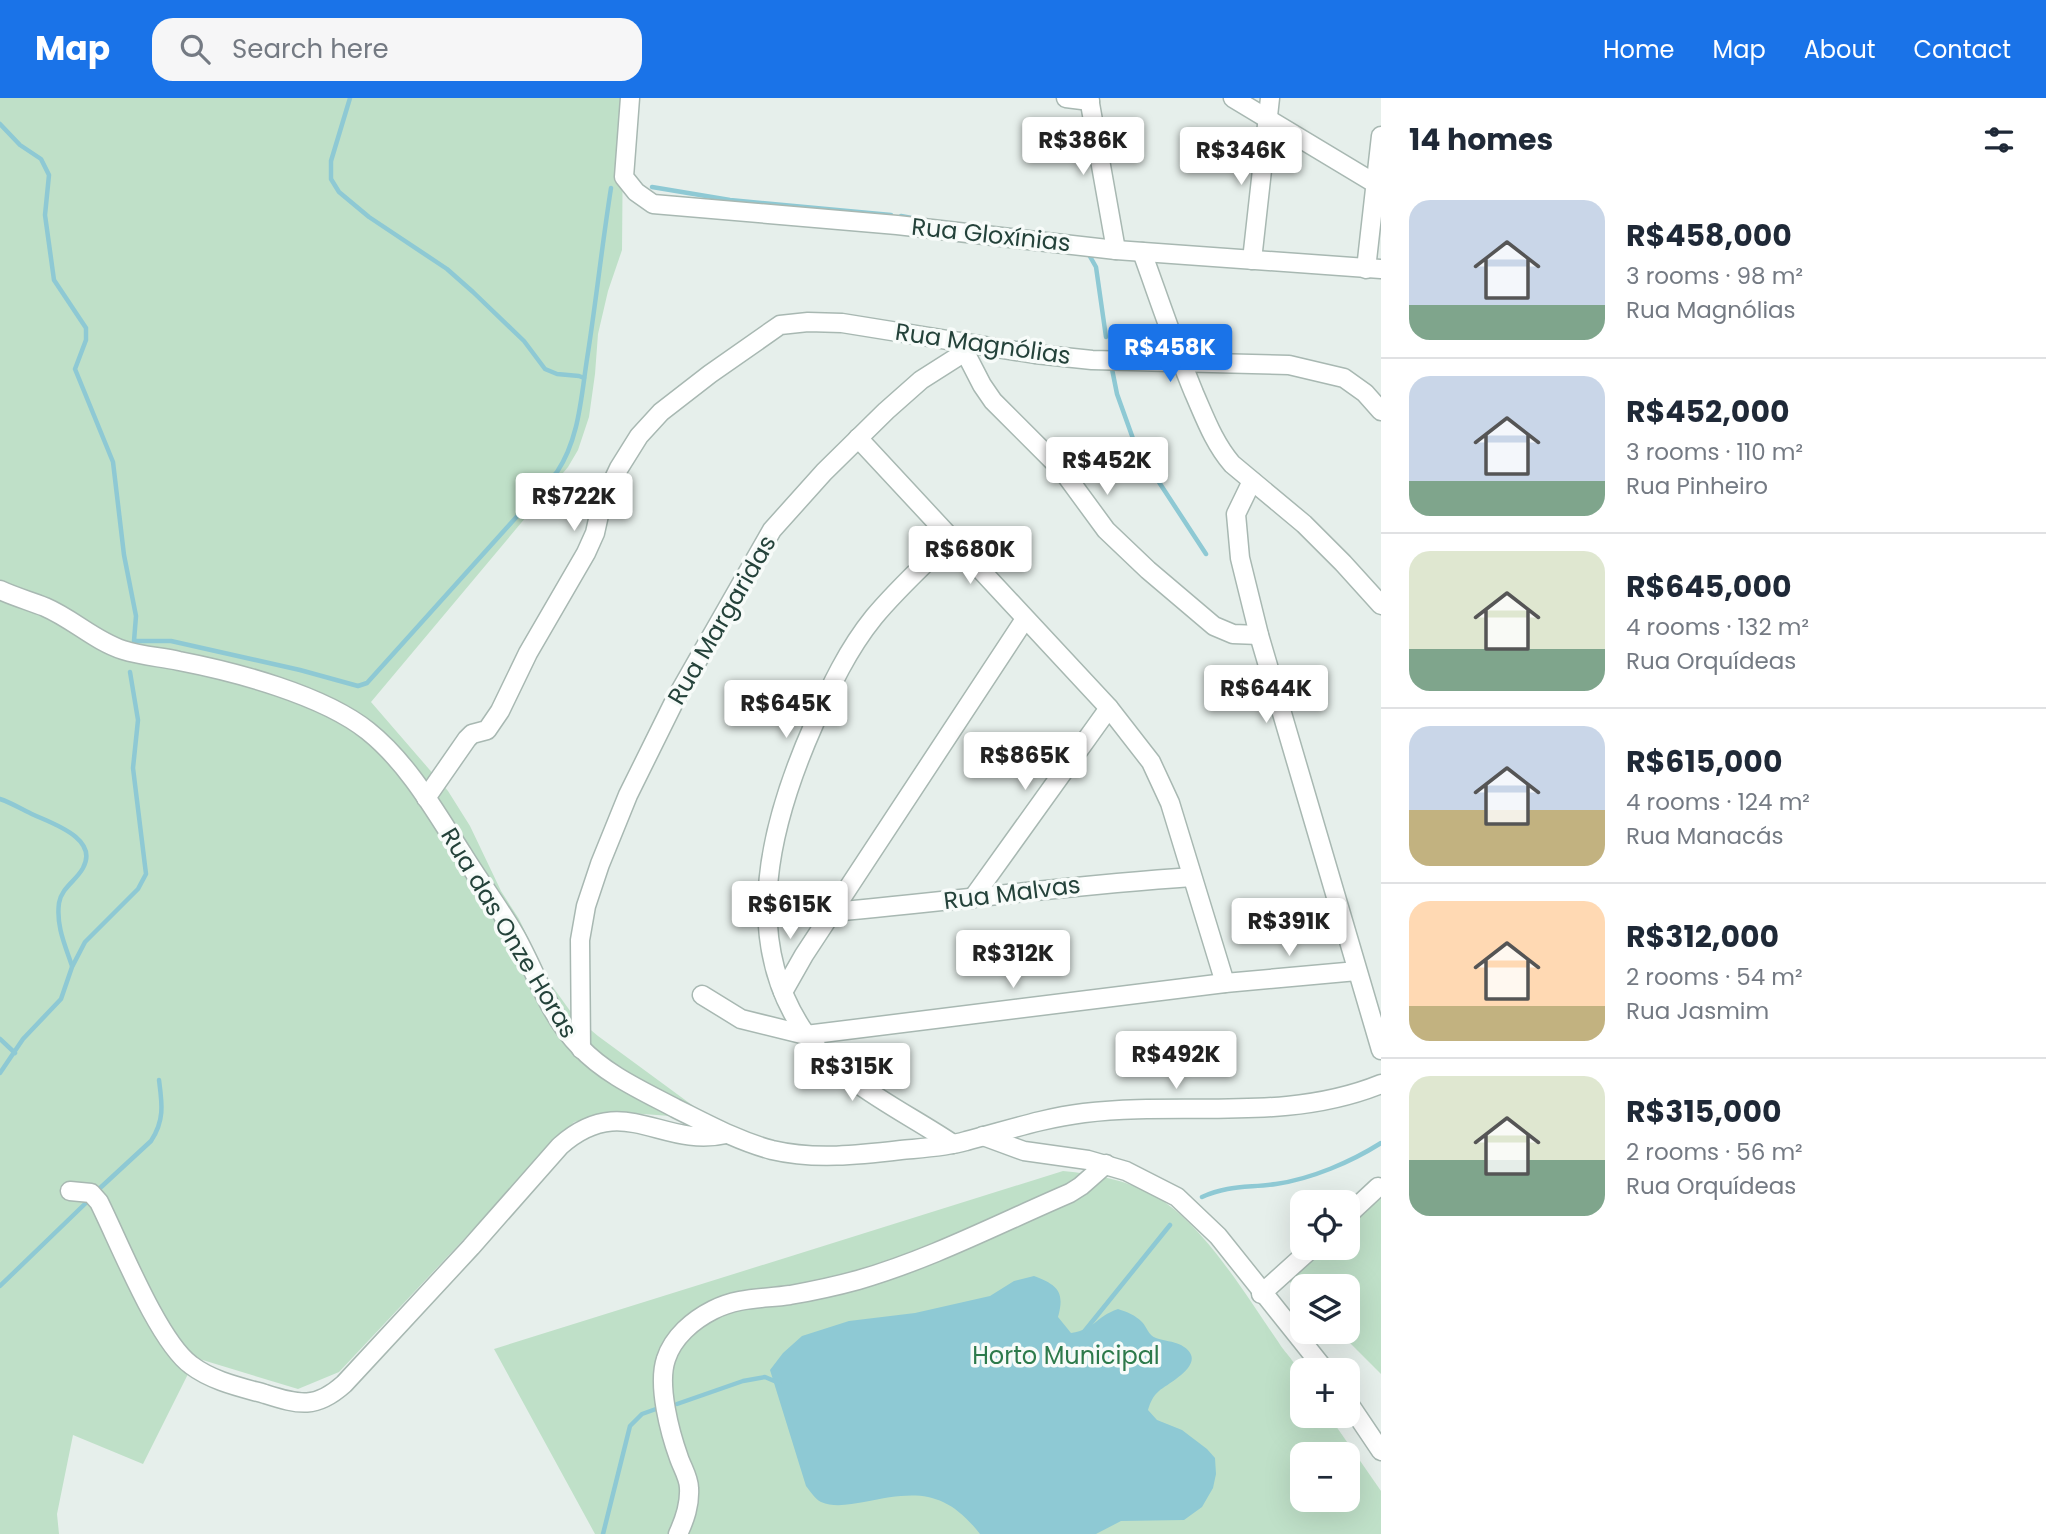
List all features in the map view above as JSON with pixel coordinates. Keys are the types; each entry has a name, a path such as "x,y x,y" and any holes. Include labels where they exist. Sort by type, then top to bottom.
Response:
{"street":[{"name":"Rua Gloxínias","path":"629,98 624,177 636,192 653,204 897,225 1116,250 1374,269"},
{"path":"1066,98 1090,99 1116,250"},
{"path":"1233,98 1378,185"},
{"path":"1251,260 1270,98"},
{"path":"1374,269 1381,136"},
{"path":"1142,252 1182,363 1212,434 1223,453 1304,524 1381,605"},
{"name":"Rua Magnólias","path":"426,799 467,739 472,734 487,730 500,712 528,653 586,554 601,506 619,468 639,436 661,412 780,325 842,323 963,347 1093,360 1290,365 1344,378 1365,393 1381,411"},
{"path":"963,347 993,401 1062,470 1106,530 1214,626 1233,634 1259,635"},
{"name":"Rua Margaridas","path":"581,1049 580,940 586,906 628,795 675,700 772,530 859,438 921,380 963,347"},
{"path":"859,438 1109,708 1152,762 1161,780 1225,983"},
{"path":"1252,481 1236,514 1240,558 1259,635 1381,1050"},
{"path":"952,537 881,609 861,635 827,693 795,765 780,809 766,917 775,973 806,1035 842,1072 953,1144"},
{"name":"Rua das Onze Horas","path":"0,590 46,607 119,649 230,672 305,698 348,718 369,732 392,755 426,799 514,934 562,1026 581,1049 639,1089 726,1134 775,1151 856,1156 953,1144 1083,1113 1251,1110 1322,1103 1381,1084"},
{"path":"783,992 804,955 1025,619"},
{"path":"972,900 1109,708"},
{"name":"Rua Malvas","path":"833,912 972,900 1085,884 1192,877"},
{"path":"702,995 741,1019 806,1035 1225,983 1357,971"},
{"path":"70,1191 91,1193 99,1202 150,1308 172,1344 188,1363 218,1380 306,1404 331,1396 344,1384 575,1133 587,1126 617,1121 633,1122 695,1138 726,1134"},
{"path":"983,1136 1024,1151 1106,1164 1150,1181 1177,1197 1218,1236 1261,1294 1315,1358"},
{"path":"678,1534 688,1506 689,1485 678,1455 665,1401 663,1374 666,1357 691,1324 713,1310 740,1299 790,1295 857,1280 914,1261 1070,1193 1106,1164"},
{"path":"1360,1203 1377,1187"},
{"path":"1261,1294 1299,1260"},
{"path":"1360,1420 1381,1451"}],"green space":[{"path":"0,98 626,98 622,250 608,291 598,334 589,417 578,450 568,467 371,702 448,791 470,826 550,983 573,1015 711,1119 616,1112 574,1122 339,1372 298,1389 196,1358 143,1464 73,1435 57,1514 59,1534 0,1534"},
{"name":"Horto Municipal","path":"1063,1171 1099,1176 1144,1190 1173,1208 1191,1224 1239,1284 1290,1358 1290,1428 1337,1428 1347,1442 1290,1442 1290,1512 1360,1512 1360,1461 1381,1491 1381,1534 595,1534 494,1349"},
{"path":"1381,1196 1381,1374 1351,1344 1360,1344 1360,1274 1294,1274 1308,1260 1360,1260 1360,1211"}],"water":[{"path":"1034,1276 1058,1290 1061,1301 1058,1317 1071,1333 1086,1329 1118,1309 1131,1314 1144,1324 1153,1337 1181,1345 1189,1351 1192,1358 1190,1365 1157,1393 1148,1410 1157,1420 1182,1430 1215,1458 1213,1488 1202,1507 1184,1520 1121,1521 1096,1534 980,1534 954,1508 928,1497 899,1496 837,1505 826,1504 817,1499 806,1486 770,1370 783,1353 802,1336 849,1321 915,1313 990,1296 1014,1281"}],"waterway":[{"path":"350,98 331,161 331,179 339,192 369,217 447,269 524,341 545,369 557,374 584,378"},
{"path":"0,124 20,145 41,159 49,175 45,215 54,280 86,328 86,340 75,369 113,462 124,555 136,616 134,641 171,641 358,686 367,683 557,472 564,459 575,432 581,403 611,188"},
{"path":"652,187 730,200 891,215"},
{"path":"901,216 917,219"},
{"path":"1088,253 1096,267 1106,337"},
{"path":"1112,369 1117,394 1136,447 1206,554"},
{"path":"0,1073 23,1039 61,999 72,967 85,942 138,889 146,874 133,768 138,720 130,672"},
{"path":"0,799 63,828 80,841 85,849 83,868 63,893 58,911 60,928 72,966"},
{"path":"0,1039 15,1053"},
{"path":"99,1189 151,1141 159,1126 161,1111 159,1080"},
{"path":"1202,1197 1229,1189 1276,1184 1317,1174 1357,1157 1381,1143"},
{"path":"0,1286 90,1199"},
{"path":"1083,1333 1170,1225"},
{"path":"677,1404 743,1381 765,1377 779,1383"},
{"path":"603,1534 630,1426 642,1414 656,1409"}]}
